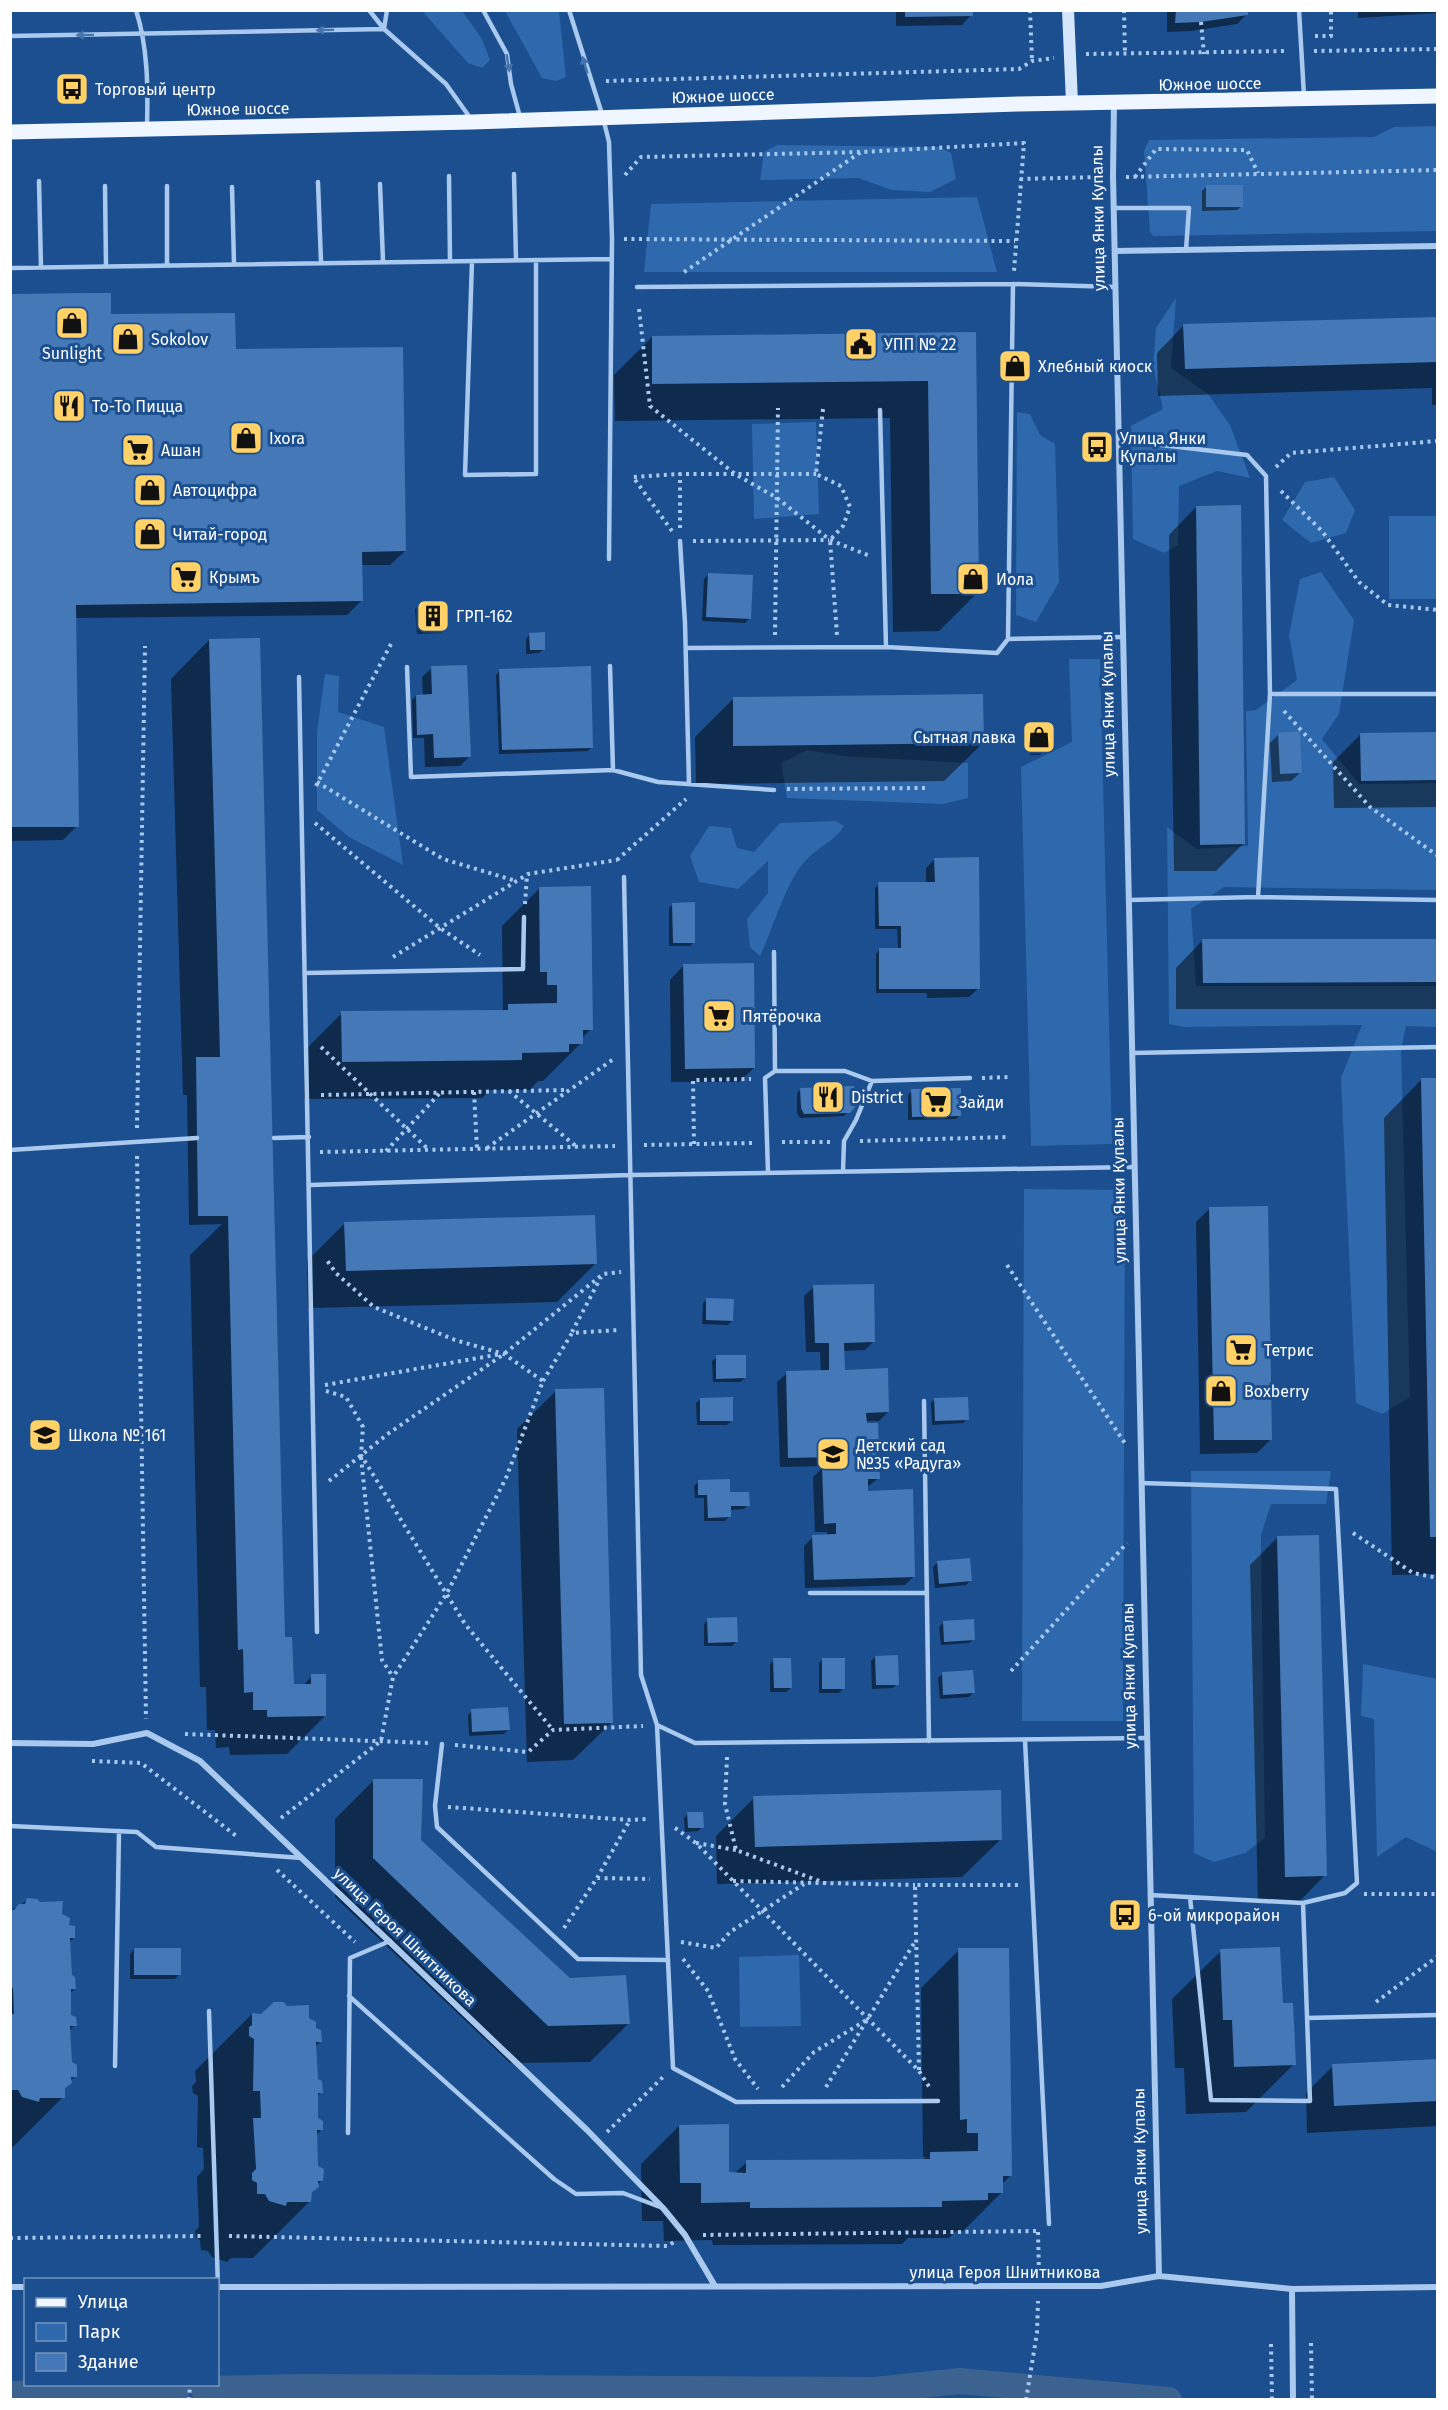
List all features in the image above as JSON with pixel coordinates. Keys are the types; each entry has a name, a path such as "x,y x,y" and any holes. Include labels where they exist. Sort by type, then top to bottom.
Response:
{"main road":[{"name":"Южное шоссе","path":"10,132 472,122 1072,103 1437,96"}],"street":[{"path":"1068,10 1072,103"},
{"name":"улица Янки Купалы","path":"1114,103 1113,176 1158,2276"},
{"path":"1115,251 1437,246"},
{"path":"10,1743 93,1744 147,1733"},
{"name":"улица Героя Шнитникова","path":"147,1733 200,1761 304,1858 597,2141 663,2208 685,2235 716,2286"},
{"name":"улица Героя Шнитникова","path":"219,2287 1101,2286 1158,2276 1292,2289 1437,2287"},
{"path":"1292,2289 1293,2400"}],"lane":[{"path":"136,10 143,34 148,89 147,129"},
{"path":"369,10 384,29 446,84 472,122"},
{"path":"384,29 387,10"},
{"path":"483,10 507,54 511,84 521,120"},
{"path":"569,10 609,142 612,239 609,560"},
{"path":"1299,10 1305,99"},
{"path":"10,36 384,29"},
{"path":"514,174 516,260"},
{"path":"449,176 450,261"},
{"path":"39,181 41,268"},
{"path":"318,182 321,262"},
{"path":"380,184 383,261"},
{"path":"105,186 106,266"},
{"path":"167,186 167,265"},
{"path":"231,187 234,263"},
{"path":"1114,208 1189,207 1186,250"},
{"path":"10,268 611,259"},
{"path":"472,261 465,475 536,474 536,260"},
{"path":"686,648 886,647 997,653 1008,639 1013,284"},
{"path":"638,287 1013,284 1116,287"},
{"path":"880,410 886,647"},
{"path":"1119,440 1247,454 1266,476 1270,694 1258,897"},
{"path":"680,538 686,648 689,784"},
{"path":"1008,639 1123,637"},
{"path":"610,666 613,770"},
{"path":"407,667 411,777 613,770 658,782 774,790"},
{"path":"299,677 310,1152 316,1632"},
{"path":"1270,694 1437,694"},
{"path":"624,877 641,1675 657,1725 673,2068 736,2102 938,2101"},
{"path":"1129,900 1258,897 1437,900"},
{"path":"306,973 523,969 524,917"},
{"path":"774,952 775,1071"},
{"path":"1132,1053 1437,1047"},
{"path":"768,1172 769,1143 765,1078 775,1071 844,1071 872,1081 970,1078"},
{"path":"843,1171 844,1141 856,1120 872,1081"},
{"path":"274,1138 309,1137"},
{"path":"10,1150 136,1144 197,1138"},
{"path":"310,1185 630,1175 1135,1167"},
{"path":"924,1401 929,1741"},
{"path":"1142,1483 1336,1489 1358,1883 1345,1893 1303,1903 1150,1895"},
{"path":"810,1593 927,1593"},
{"path":"657,1725 696,1743 1147,1738"},
{"path":"1025,1740 1049,2224"},
{"path":"442,1744 435,1806 437,1827 578,1959 668,1960"},
{"path":"10,1826 137,1832 156,1847 304,1858"},
{"path":"115,2066 119,1831"},
{"path":"1190,1897 1211,2100 1310,2101 1303,1903"},
{"path":"348,2133 350,1958 390,1941"},
{"path":"349,1996 554,2179 576,2194 623,2193 663,2208"},
{"path":"209,2011 218,2278"},
{"path":"1307,2018 1437,2015"}],"path":[{"path":"1030,10 1032,62"},
{"path":"1124,10 1125,53"},
{"path":"1302,35 1331,36 1331,10"},
{"path":"1201,22 1204,54"},
{"path":"590,81 1018,69 1032,62 1071,55 1437,49"},
{"path":"625,176 640,157 862,152 1024,143 1013,284"},
{"path":"1134,177 1156,149 1247,150 1258,173"},
{"path":"663,285 731,242 862,152"},
{"path":"1020,179 1437,170"},
{"path":"612,239 731,242 1016,241"},
{"path":"639,309 650,406 735,474 777,498 830,540 884,562"},
{"path":"775,648 778,408"},
{"path":"816,474 823,409"},
{"path":"1437,441 1291,453 1266,476 1322,531 1359,582 1366,588 1388,604 1437,610"},
{"path":"680,474 680,538"},
{"path":"680,538 633,477 680,474 816,474 841,486 850,507 843,526 830,540 837,647"},
{"path":"680,538 830,540"},
{"path":"392,642 302,811 440,928 501,969"},
{"path":"145,646 136,1144 147,1733 442,1744 528,1752 553,1730 657,1725"},
{"path":"1270,694 1370,807 1437,856"},
{"path":"302,773 442,859 516,881"},
{"path":"369,972 528,874 617,860 702,785"},
{"path":"774,790 927,788"},
{"path":"617,860 624,877"},
{"path":"524,917 528,874"},
{"path":"307,1033 429,1150"},
{"path":"487,1148 628,1049"},
{"path":"970,1078 1008,1077"},
{"path":"694,1144 693,1080 765,1078"},
{"path":"308,1095 567,1090"},
{"path":"508,1091 577,1147"},
{"path":"386,1151 440,1092"},
{"path":"474,1092 477,1149"},
{"path":"310,1152 1009,1137"},
{"path":"311,1240 336,1273 374,1307 455,1340 504,1354 543,1381"},
{"path":"1007,1265 1130,1451"},
{"path":"315,1493 388,1433 504,1354 603,1274 633,1272"},
{"path":"270,1826 381,1742 393,1677 447,1593 506,1478 543,1381 572,1333 603,1274"},
{"path":"572,1333 634,1330"},
{"path":"313,1387 504,1354"},
{"path":"313,1387 346,1397 363,1427 361,1455 382,1660 393,1677"},
{"path":"361,1455 465,1624 553,1730"},
{"path":"1338,1522 1413,1573 1437,1578"},
{"path":"1011,1671 1142,1526"},
{"path":"727,1743 725,1804 736,1850"},
{"path":"82,1761 141,1763 261,1855 365,1952"},
{"path":"435,1806 630,1820 662,1818 696,1843 763,1911 919,2071 938,2101"},
{"path":"557,1939 597,1878 630,1820"},
{"path":"696,1843 736,1850 830,1885"},
{"path":"597,1878 664,1880"},
{"path":"733,1881 830,1885 1019,1885"},
{"path":"667,1940 716,1948 730,1932 805,1884"},
{"path":"915,1885 919,2071"},
{"path":"1345,1893 1437,1894"},
{"path":"816,2102 916,1939"},
{"path":"667,1940 708,1991 735,2059 768,2102 814,2052 868,2019"},
{"path":"1356,2017 1437,1956"},
{"path":"597,2141 673,2068"},
{"path":"1026,2400 1037,2333 1039,2286 1036,2220"},
{"path":"10,2238 217,2236 668,2246 685,2235 1038,2231"},
{"path":"1311,2343 1312,2400"},
{"path":"1271,2344 1272,2400"}],"green space":[{"path":"422,11 462,11 482,39 490,60 482,68 468,63"},
{"path":"505,11 559,11 566,77 556,81 542,78"},
{"path":"1437,126 1437,231 1153,236 1150,232 1144,151 1149,140 1374,137 1394,127"},
{"path":"777,145 939,147 951,153 956,179 930,192 892,190 858,178 760,180 764,152"},
{"path":"977,197 997,272 644,272 651,204"},
{"path":"1176,298 1171,368 1208,394 1230,425 1250,478 1217,471 1179,486 1178,545 1164,553 1133,539 1131,426 1163,409 1153,366 1156,328"},
{"path":"1017,412 1030,414 1040,435 1055,444 1059,582 1036,622 1016,615"},
{"path":"816,422 819,514 754,519 752,424"},
{"path":"1334,477 1355,510 1346,533 1311,543 1282,520 1305,482"},
{"path":"1389,516 1437,516 1437,599 1389,599"},
{"path":"1321,572 1354,620 1339,714 1322,739 1359,784 1437,783 1437,890 1224,887 1191,909 1196,986 1437,986 1437,1027 1406,1026 1401,1049 1410,1397 1382,1414 1356,1403 1341,1078 1362,1025 1184,1027 1169,1024 1167,827 1197,849 1248,846 1246,711 1256,710 1297,680 1289,635 1300,579"},
{"path":"1069,659 1100,659 1112,1144 1031,1146 1021,767 1072,742"},
{"path":"325,674 339,676 338,712 384,727 403,865 349,837 317,810 317,731"},
{"path":"807,750 844,756 968,763 968,798 943,804 787,798 781,763"},
{"path":"836,821 844,826 836,836 811,855 799,870 786,893 760,956 750,947 747,919 768,893 768,861 738,889 699,882 690,856 709,826 731,828 737,848 754,852 780,823"},
{"path":"1024,1189 1125,1190 1123,1721 1022,1721"},
{"path":"1191,1471 1331,1471 1326,1504 1271,1504 1261,1535 1265,1838 1245,1853 1214,1862 1194,1853"},
{"path":"1363,1664 1437,1679 1437,1852 1406,1837 1377,1857 1374,1719 1361,1716"},
{"path":"799,1955 801,2026 740,2027 739,1957"}],"building":[{"path":"905,10 973,10 973,16 905,17"},
{"path":"1176,10 1248,10 1248,15 1201,22 1175,23"},
{"path":"1206,185 1243,185 1243,207 1206,207"},
{"name":"Крымъ","path":"111,293 111,314 235,313 236,349 403,347 406,551 362,552 363,601 76,605 79,827 10,827 10,294"},
{"path":"1438,317 1438,362 1185,369 1183,324"},
{"path":"976,332 979,594 931,594 928,381 652,384 652,336"},
{"path":"1241,505 1245,844 1200,845 1196,506"},
{"path":"708,573 753,575 751,619 706,617"},
{"name":"ГРП-162","path":"446,602 447,629 420,631 419,604"},
{"path":"545,632 545,650 530,650 529,633"},
{"path":"260,638 285,1637 292,1637 294,1684 311,1684 311,1674 326,1674 326,1716 267,1717 267,1710 253,1710 253,1692 244,1693 243,1649 238,1650 228,1216 198,1216 196,1057 220,1057 209,639"},
{"path":"467,665 471,757 434,758 433,734 417,735 416,695 432,694 431,666"},
{"path":"591,666 593,748 502,750 499,669"},
{"path":"983,694 984,743 733,746 733,697"},
{"name":"Сытная лавка","path":"1033,722 1045,722 1046,751 1034,752"},
{"path":"1300,731 1302,773 1280,774 1278,733"},
{"path":"1438,732 1438,780 1361,781 1360,733"},
{"path":"979,857 980,989 879,989 879,948 901,948 901,926 879,926 878,882 935,882 934,858"},
{"path":"591,886 593,1030 583,1030 583,1044 569,1044 569,1052 522,1053 522,1060 342,1062 341,1011 508,1010 508,1004 557,1003 557,985 547,985 547,972 540,972 539,887"},
{"path":"695,902 695,943 673,943 672,903"},
{"path":"1202,939 1438,939 1438,982 1203,983"},
{"name":"Пятёрочка","path":"754,963 755,1068 685,1069 683,964"},
{"path":"1421,1078 1438,1078 1438,1537 1430,1537"},
{"name":"District","path":"854,1086 855,1107 850,1113 804,1114 801,1108 800,1088"},
{"name":"Зайди","path":"961,1088 961,1116 912,1117 911,1089"},
{"name":"Тетрис","path":"1268,1206 1272,1440 1214,1440 1209,1207"},
{"path":"595,1215 597,1264 346,1271 344,1222"},
{"path":"874,1284 875,1342 844,1343 845,1370 888,1368 889,1412 866,1413 867,1423 878,1423 880,1479 868,1479 868,1491 913,1489 915,1577 814,1580 812,1535 836,1534 836,1523 824,1524 822,1466 833,1466 833,1457 788,1458 786,1371 829,1370 829,1343 815,1343 813,1285"},
{"path":"706,1298 734,1299 733,1321 706,1320"},
{"path":"716,1355 746,1355 746,1378 716,1379"},
{"path":"604,1388 613,1723 564,1724 555,1389"},
{"path":"733,1397 733,1421 700,1421 700,1398"},
{"path":"968,1397 969,1420 935,1421 934,1398"},
{"path":"730,1479 730,1492 749,1492 750,1506 731,1506 731,1517 708,1518 707,1495 698,1495 698,1480"},
{"path":"1319,1535 1327,1876 1285,1877 1277,1536"},
{"path":"970,1558 972,1581 939,1584 937,1561"},
{"path":"737,1617 738,1642 708,1643 707,1618"},
{"path":"974,1619 975,1640 944,1642 943,1621"},
{"path":"898,1655 899,1685 876,1685 875,1656"},
{"path":"773,1658 791,1658 792,1688 774,1688"},
{"path":"822,1658 845,1658 845,1689 822,1689"},
{"path":"973,1670 975,1693 943,1695 942,1672"},
{"path":"508,1707 510,1730 472,1732 471,1709"},
{"path":"373,1779 423,1779 421,1840 570,1978 626,1975 630,2024 548,2026 373,1858"},
{"path":"1001,1790 1002,1840 755,1847 753,1796"},
{"path":"687,1812 703,1812 704,1828 688,1828"},
{"path":"27,1898 37,1899 40,1902 63,1901 62,1914 70,1918 69,1925 75,1926 75,1938 70,1938 72,1975 75,1977 76,1989 71,1989 71,2015 76,2017 77,2026 70,2026 72,2062 77,2065 77,2077 71,2077 72,2083 65,2088 65,2098 40,2098 39,2102 22,2097 18,2090 10,2090 10,2014 14,2014 13,1988 10,1987 10,1910 14,1910 19,1904 25,1904"},
{"path":"1280,1947 1283,2003 1293,2003 1296,2065 1234,2067 1232,2020 1223,2020 1220,1949"},
{"path":"134,1948 181,1948 181,1975 134,1975"},
{"path":"958,1948 1009,1948 1012,2176 1003,2176 1003,2193 988,2193 988,2200 942,2201 942,2207 750,2208 750,2202 701,2203 701,2183 680,2183 679,2125 729,2124 729,2172 746,2173 746,2160 930,2159 930,2152 978,2151 978,2133 967,2133 967,2119 960,2120"},
{"path":"274,2002 284,2002 287,2006 309,2005 309,2018 316,2022 316,2028 321,2030 322,2042 316,2042 318,2079 322,2081 323,2093 318,2093 318,2118 323,2121 323,2130 317,2130 318,2166 324,2169 323,2181 318,2181 319,2187 312,2192 311,2202 287,2202 286,2206 269,2201 265,2194 257,2194 257,2183 252,2180 252,2173 256,2169 253,2118 261,2118 260,2091 253,2091 254,2039 249,2036 249,2027 252,2025 252,2013 261,2014"},
{"path":"1438,2059 1438,2101 1334,2106 1332,2064"}],"waterway":[{"path":"203,2389 303,2387 875,2390 960,2381 1169,2400"},
{"path":"10,2394 177,2390"}],"place":[{"name":"Торговый центр","path":"72,89"},
{"name":"Sunlight","path":"72,323"},
{"name":"Sokolov","path":"128,339"},
{"name":"УПП № 22","path":"861,344"},
{"name":"Хлебный киоск","path":"1015,366"},
{"name":"То-То Пицца","path":"69,406"},
{"name":"Ixora","path":"246,438"},
{"name":"Улица Янки Купалы","path":"1097,447"},
{"name":"Ашан","path":"138,450"},
{"name":"Автоцифра","path":"150,490"},
{"name":"Читай-город","path":"150,534"},
{"name":"Крымъ","path":"186,577"},
{"name":"Иола","path":"973,579"},
{"name":"ГРП-162","path":"433,616"},
{"name":"Сытная лавка","path":"1039,737"},
{"name":"Пятёрочка","path":"719,1016"},
{"name":"District","path":"828,1097"},
{"name":"Зайди","path":"936,1102"},
{"name":"Тетрис","path":"1241,1350"},
{"name":"Boxberry","path":"1221,1391"},
{"name":"Школа № 161","path":"45,1435"},
{"name":"Детский сад №35 «Радуга»","path":"833,1454"},
{"name":"6-ой микрорайон","path":"1125,1915"}]}
